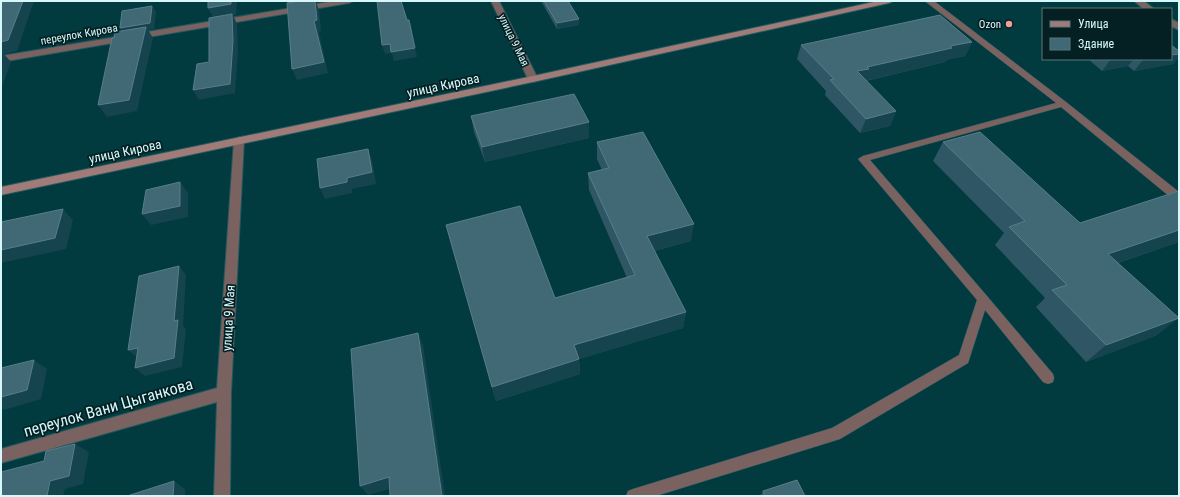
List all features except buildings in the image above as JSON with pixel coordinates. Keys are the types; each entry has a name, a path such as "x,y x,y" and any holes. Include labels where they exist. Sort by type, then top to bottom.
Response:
{"street":[{"name":"переулок Кирова","path":"1,59 350,1"},
{"name":"улица 9 Мая","path":"495,1 533,79"},
{"name":"улица Кирова","path":"1,190 533,79 889,1"},
{"path":"1138,1 1148,8"},
{"name":"улица 9 Мая","path":"222,496 224,393 239,140"},
{"name":"переулок Вани Цыганкова","path":"1,456 224,393"}],"lane":[{"path":"929,1 1063,104 1179,198"},
{"path":"1048,378 983,299 863,159 1063,104"},
{"path":"633,496 835,434 964,359 983,299"}],"place":[{"name":"Ozon","path":"1009,24"}]}
